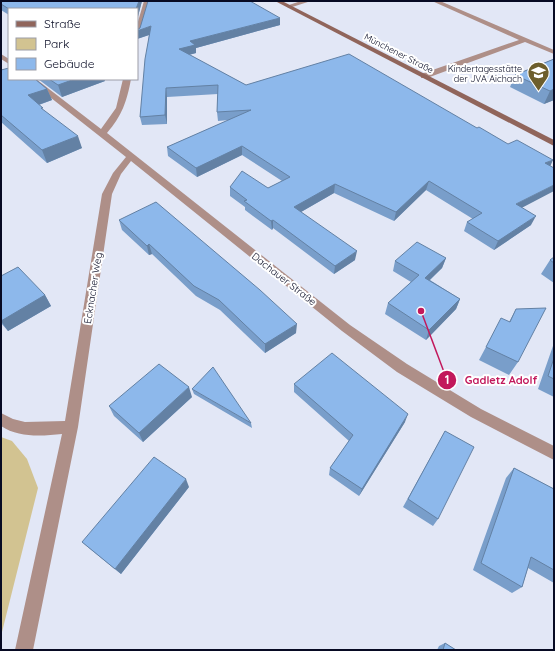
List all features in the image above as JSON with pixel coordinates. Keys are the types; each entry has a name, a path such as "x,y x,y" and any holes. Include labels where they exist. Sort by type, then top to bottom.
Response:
{"main road":[{"name":"Münchener Straße","path":"278,1 554,143"}],"street":[{"path":"138,32 147,1"},
{"path":"289,6 308,1"},
{"path":"435,1 554,52"},
{"path":"424,76 525,40"},
{"name":"Dachauer Straße","path":"32,80 102,133 340,324 402,368 476,413 554,453"},
{"path":"102,133 114,120 123,105 127,80"},
{"name":"Ecknacher Weg","path":"24,650 71,427 107,194 117,174 131,156"},
{"path":"1,419 8,425 30,430 71,427"}],"green space":[{"path":"1,437 12,441 27,459 38,488 1,636"}],"building":[{"path":"1,1 139,1 136,8 8,8 1,4"},
{"path":"148,1 250,1 280,18 190,41 195,45 179,49 246,85 349,54 477,128 479,127 508,144 517,140 553,160 545,163 554,168 554,185 516,204 536,216 498,241 467,222 482,213 429,181 396,212 335,184 294,207 357,251 335,266 273,220 271,221 244,201 247,200 230,187 242,171 268,188 290,177 242,146 196,168 167,147 251,110 217,112 218,85 166,88 165,115 140,117 145,59 151,26 138,31"},
{"path":"554,59 554,89 550,91 515,75"},
{"path":"8,68 8,80 36,80 47,89 28,95 43,108 41,108 78,136 42,150 1,115 1,70"},
{"path":"50,80 72,80 58,85"},
{"path":"156,202 260,290 297,324 265,344 219,300 194,286 149,244 147,246 119,220"},
{"path":"417,242 446,258 425,278 460,299 429,330 388,303 419,275 395,261"},
{"path":"554,257 554,263 550,260"},
{"path":"18,267 45,295 1,321 1,276"},
{"path":"546,308 518,362 486,347 501,318 510,322 516,309"},
{"path":"332,353 408,414 362,489 330,468 353,435 294,384"},
{"path":"554,358 554,379 548,376"},
{"path":"159,364 189,387 139,433 109,406"},
{"path":"213,367 251,423 192,389"},
{"path":"445,431 474,447 438,519 408,499"},
{"path":"154,457 186,479 115,569 82,542"},
{"path":"514,468 554,489 554,570 531,557 522,587 481,563"},
{"path":"445,643 456,650 443,650"}],"place":[{"name":"Kindertagesstätte der JVA Aichach","path":"538,92"},
{"name":"Gadletz Adolf","path":"421,311"}]}
